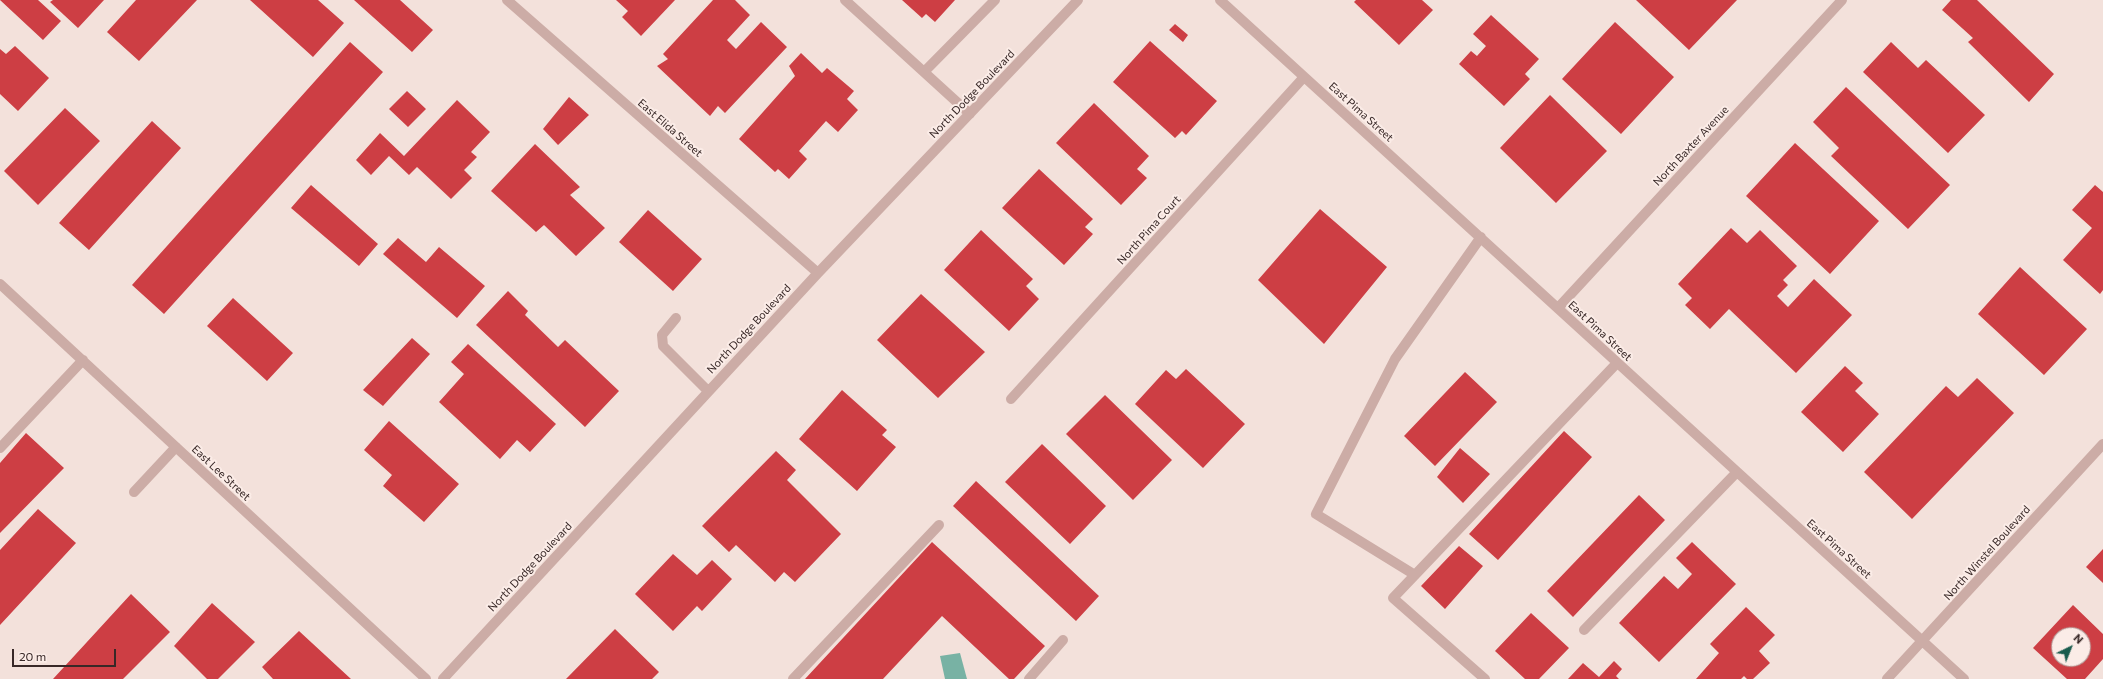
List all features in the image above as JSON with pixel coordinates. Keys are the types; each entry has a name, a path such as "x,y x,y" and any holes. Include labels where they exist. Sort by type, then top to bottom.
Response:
{"street":[{"name":"East Elida Street","path":"507,0 818,273"},
{"path":"844,0 970,114"},
{"path":"924,72 995,0"},
{"name":"North Dodge Boulevard","path":"443,679 818,273 1078,0"},
{"name":"East Pima Street","path":"1220,0 1964,679"},
{"name":"North Baxter Avenue","path":"1558,308 1842,0"},
{"name":"North Pima Court","path":"1011,399 1304,76"},
{"path":"1415,575 1316,514 1395,359 1480,237"},
{"name":"East Lee Street","path":"0,284 426,679"},
{"path":"676,318 662,335 663,346 708,392"},
{"path":"0,448 83,360"},
{"path":"1486,679 1393,598 1617,363"},
{"name":"North Winstel Boulevard","path":"1888,679 2103,444"},
{"path":"134,492 176,447"},
{"path":"1584,630 1737,472"},
{"path":"793,679 939,525"},
{"path":"1029,679 1064,640"}],"water":[{"path":"960,653 967,679 945,679 940,656"}],"building":[{"path":"0,0 38,0 61,21 43,40"},
{"path":"53,0 104,0 78,28 50,2"},
{"path":"136,0 197,0 139,61 107,32"},
{"path":"250,0 318,0 344,23 313,57"},
{"path":"354,0 400,0 433,30 412,52"},
{"path":"616,0 675,0 641,36 622,17 628,11"},
{"path":"713,0 735,0 750,15 727,40 736,49 761,22 787,47 725,113 718,106 710,116 657,66 668,59 663,54"},
{"path":"902,0 955,0 935,22 926,14 922,18"},
{"path":"1356,0 1422,0 1433,10 1399,45 1354,2"},
{"path":"1636,0 1737,0 1689,50"},
{"path":"1951,0 1977,0 2054,74 2029,102 1968,42 1973,38 1942,10"},
{"path":"1491,15 1539,59 1525,74 1530,79 1504,106 1459,64 1471,51 1477,56 1486,46 1473,34"},
{"path":"1615,22 1674,77 1621,134 1562,79"},
{"path":"1175,24 1188,35 1183,42 1169,30"},
{"path":"1150,41 1217,101 1186,135 1182,131 1175,138 1113,82"},
{"path":"350,42 383,72 164,314 132,285"},
{"path":"1891,42 1918,68 1926,60 1985,115 1948,153 1863,72"},
{"path":"15,46 49,78 18,111 0,94 0,49 6,54"},
{"path":"801,53 822,73 827,68 854,91 847,99 858,110 838,132 826,121 799,151 807,159 789,179 778,169 775,172 739,139 795,76 789,66"},
{"path":"1846,87 1950,185 1908,229 1831,156 1839,148 1813,122"},
{"path":"407,91 426,109 408,127 389,109"},
{"path":"1550,95 1607,151 1556,203 1500,148"},
{"path":"569,97 589,115 558,145 543,129"},
{"path":"457,100 490,132 471,152 477,157 464,170 472,178 451,199 417,167 409,175 389,156 371,175 356,160 380,133 404,156"},
{"path":"1094,103 1149,156 1137,169 1147,178 1121,205 1056,143"},
{"path":"65,108 100,141 38,205 4,171"},
{"path":"152,121 181,148 89,250 59,223"},
{"path":"1795,143 1879,221 1830,274 1746,196"},
{"path":"535,144 580,187 570,195 605,228 576,256 544,225 536,232 491,191"},
{"path":"1039,169 1093,219 1085,227 1093,234 1064,265 1002,208"},
{"path":"311,185 378,244 359,266 291,208"},
{"path":"2095,185 2103,192 2103,290 2100,294 2063,260 2092,228 2072,210"},
{"path":"1320,209 1387,267 1324,344 1258,280"},
{"path":"648,210 702,259 673,291 619,242"},
{"path":"1731,228 1747,243 1760,230 1797,266 1783,280 1788,285 1777,296 1788,307 1814,279 1852,315 1796,373 1729,309 1710,329 1685,305 1692,298 1678,284"},
{"path":"981,230 1033,279 1026,286 1039,299 1009,331 944,270"},
{"path":"398,238 426,262 439,247 485,286 457,318 383,254"},
{"path":"2020,267 2087,329 2044,375 1978,314"},
{"path":"508,291 528,311 525,315 558,347 565,340 619,391 585,427 476,325"},
{"path":"921,294 985,352 938,398 877,340"},
{"path":"233,298 293,353 267,381 207,326"},
{"path":"412,338 430,354 383,406 363,390"},
{"path":"468,344 556,424 530,452 517,440 500,459 439,402 464,374 451,362"},
{"path":"1845,366 1863,383 1855,391 1879,414 1843,452 1801,412"},
{"path":"1186,369 1245,424 1203,468 1135,404 1166,370 1176,379"},
{"path":"1465,372 1497,402 1435,466 1404,436"},
{"path":"1977,378 2014,413 1912,519 1864,472 1946,386 1958,397"},
{"path":"842,390 887,430 882,435 896,447 857,491 799,439"},
{"path":"1105,395 1172,460 1133,500 1066,434"},
{"path":"389,421 459,484 424,522 383,486 392,475 364,450"},
{"path":"1564,431 1592,457 1498,560 1469,534"},
{"path":"26,433 64,468 0,533 0,463"},
{"path":"1042,444 1106,506 1070,544 1005,482"},
{"path":"1460,448 1490,474 1463,503 1437,477"},
{"path":"776,451 796,470 787,480 841,534 795,582 784,572 775,582 736,545 729,552 702,526"},
{"path":"976,481 1099,596 1076,621 953,506"},
{"path":"1639,495 1665,520 1573,617 1547,591"},
{"path":"38,509 76,543 0,625 0,550"},
{"path":"932,542 1045,646 1014,679 1009,679 942,616 883,679 805,679"},
{"path":"1692,542 1736,584 1659,662 1619,623 1664,576 1678,589 1692,574 1676,558"},
{"path":"1459,546 1483,566 1445,609 1421,586"},
{"path":"2103,549 2103,583 2086,567"},
{"path":"673,554 697,575 712,560 732,579 702,611 697,606 673,631 635,594"},
{"path":"131,594 170,632 123,679 53,679"},
{"path":"212,603 255,642 218,679 207,679 174,646"},
{"path":"2073,605 2103,634 2103,659 2085,679 2067,679 2054,667 2091,667 2091,627 2053,627"},
{"path":"1746,607 1775,635 1759,651 1770,663 1753,679 1747,679 1744,676 1741,679 1696,679 1719,653 1710,644"},
{"path":"1531,613 1569,648 1539,679 1525,679 1495,651"},
{"path":"615,629 659,672 652,679 566,679"},
{"path":"2051,629 2051,664 2033,648"},
{"path":"299,631 351,679 273,679 262,667"},
{"path":"1614,661 1622,669 1616,676 1619,679 1568,679 1583,663 1599,677"}]}
